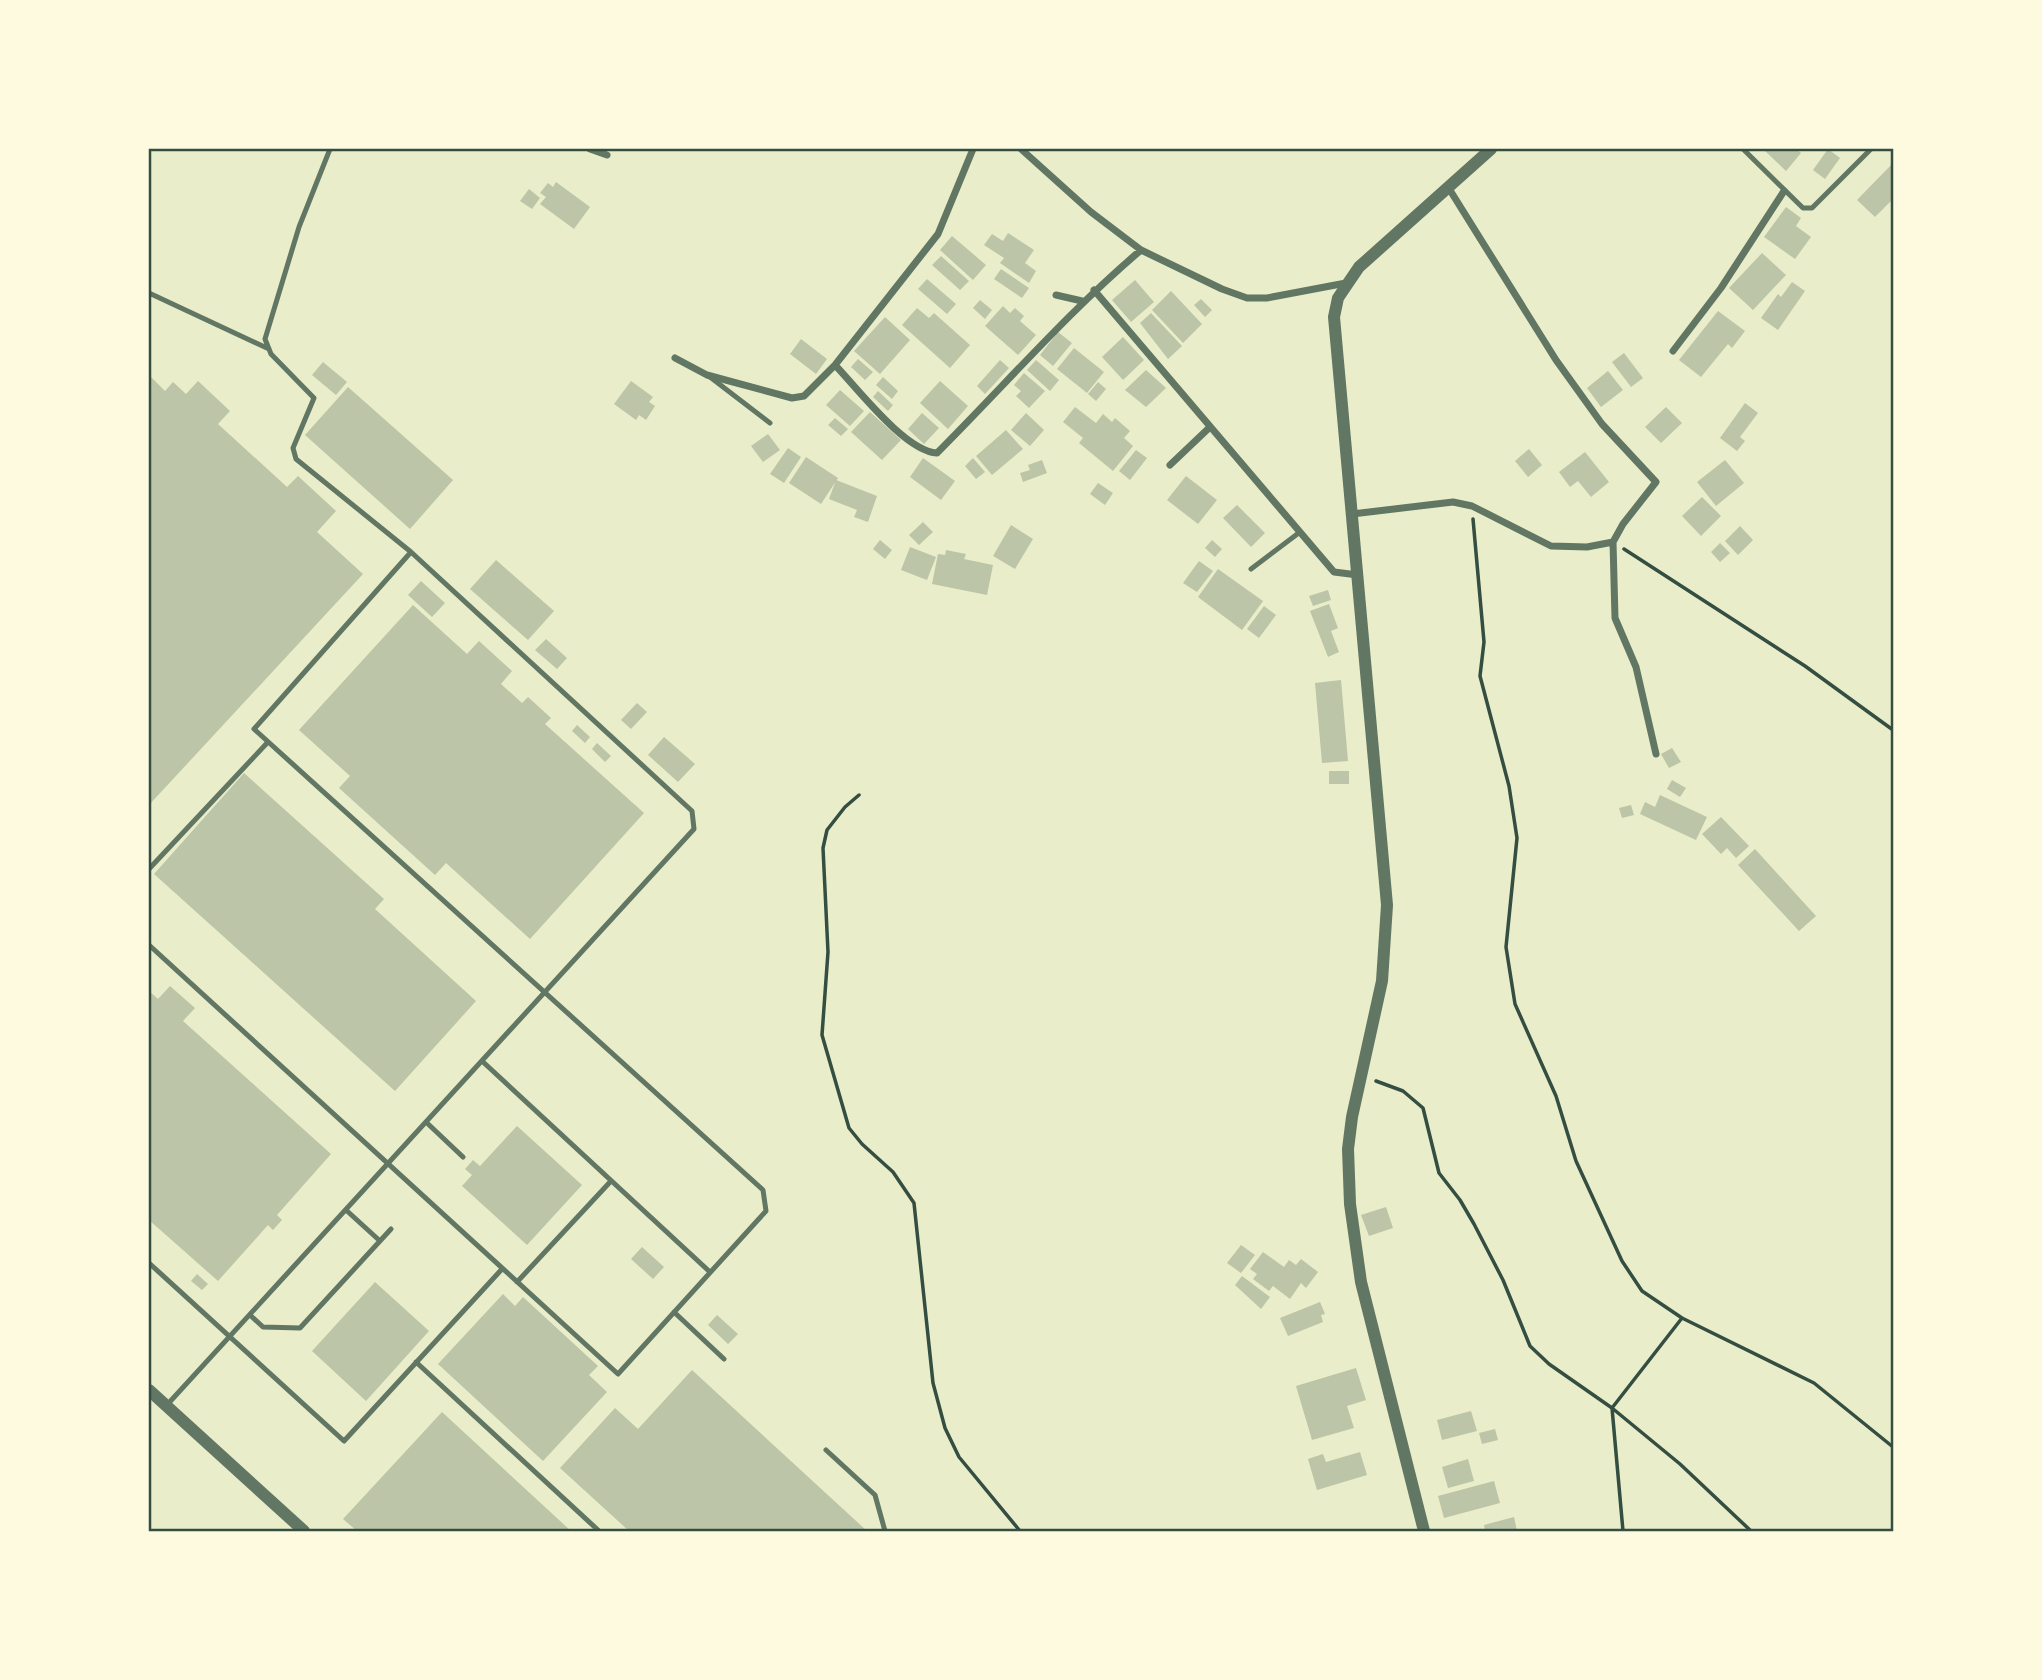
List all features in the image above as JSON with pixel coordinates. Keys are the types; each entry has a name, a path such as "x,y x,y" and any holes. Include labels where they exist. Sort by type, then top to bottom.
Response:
{"street":[{"path":"590,149 607,155"},
{"path":"675,358 707,375 792,398 804,396 835,365 937,234 974,149"},
{"path":"1021,149 1091,212 1141,250 1247,298 1287,295 1346,283"},
{"path":"1424,1531 1361,1282 1352,1234 1348,1149 1360,1075 1382,981 1387,905 1334,317 1338,298 1346,283 1390,237 1448,187 1481,152"},
{"path":"1448,187 1556,360 1602,424 1657,482 1623,524 1613,542 1615,618 1636,667 1656,754"},
{"path":"1673,351 1721,288 1784,191"},
{"path":"835,365 904,436 923,451 937,453 1025,365 1082,301 1141,250"},
{"path":"1094,290 1334,572 1359,575"},
{"path":"1056,295 1082,301"},
{"path":"1170,465 1210,427"},
{"path":"1352,514 1453,502 1472,506 1551,546 1587,547 1613,542"},
{"path":"149,1390 304,1531"}],"lane":[{"path":"166,1406 694,829 692,811 411,552 296,458 293,448 314,398 269,349 265,339 299,227 330,149"},
{"path":"1743,149 1804,208 1812,208 1871,149"},
{"path":"149,293 269,349"},
{"path":"707,375 770,423"},
{"path":"1251,569 1300,532"},
{"path":"149,945 618,1374 766,1211 763,1190 254,729 411,552"},
{"path":"149,869 268,742"},
{"path":"482,1061 710,1272"},
{"path":"426,1122 463,1157"},
{"path":"517,1282 611,1181"},
{"path":"346,1210 380,1241"},
{"path":"250,1315 263,1327 300,1328 391,1229"},
{"path":"149,1264 344,1441 502,1269"},
{"path":"674,1312 724,1359"},
{"path":"416,1362 598,1531"},
{"path":"826,1450 875,1495 885,1531"}],"path":[{"path":"1472,506 1485,642 1480,676 1509,786 1517,838 1506,947 1515,1004 1556,1096 1576,1161 1622,1261 1642,1291 1682,1318 1814,1383 1893,1447"},
{"path":"1613,542 1805,666 1893,730"},
{"path":"859,795 845,807 827,830 823,848 828,952 822,1035 849,1128 892,1172 914,1203 933,1383 945,1428 959,1457 1020,1531"},
{"path":"1360,1075 1403,1091 1423,1108 1439,1172 1461,1200 1474,1224 1503,1280 1530,1346 1549,1364 1612,1408 1680,1464 1727,1512 1751,1531"},
{"path":"1623,1531 1612,1408 1682,1318"}],"building":[{"path":"1763,149 1796,149 1801,153 1786,171"},
{"path":"1828,149 1840,158 1825,179 1813,170"},
{"path":"1893,163 1893,199 1875,217 1857,200"},
{"path":"556,182 590,207 574,229 540,204 546,197 540,193 548,183 553,187"},
{"path":"529,189 540,198 532,209 520,201"},
{"path":"1786,207 1801,218 1796,226 1811,237 1795,259 1764,237"},
{"path":"1008,233 1034,250 1025,263 1036,271 1029,283 1000,263 1004,258 984,245 992,234 1003,241"},
{"path":"952,236 986,265 973,280 940,250"},
{"path":"1762,253 1786,275 1753,310 1729,288"},
{"path":"941,256 969,281 960,290 932,265"},
{"path":"1001,269 1029,288 1022,298 994,279"},
{"path":"927,279 956,304 947,314 918,289"},
{"path":"1135,280 1154,302 1131,322 1112,300"},
{"path":"1792,282 1805,291 1778,330 1761,318 1778,294 1781,297"},
{"path":"1171,291 1202,324 1183,343 1152,310"},
{"path":"1201,299 1212,310 1205,317 1194,305"},
{"path":"980,300 992,310 985,319 973,308"},
{"path":"1003,306 1010,313 1015,308 1024,316 1020,321 1036,335 1018,355 985,326"},
{"path":"917,308 929,318 934,313 970,345 950,368 902,325"},
{"path":"1718,311 1745,331 1732,348 1728,344 1701,377 1679,360"},
{"path":"1151,313 1182,346 1168,359 1140,323"},
{"path":"885,317 910,340 880,374 854,351"},
{"path":"1058,332 1072,343 1053,366 1040,355"},
{"path":"1123,337 1144,360 1123,380 1102,357"},
{"path":"801,339 827,359 816,374 790,354"},
{"path":"1074,348 1104,372 1087,393 1057,369"},
{"path":"1624,353 1643,378 1631,387 1612,362"},
{"path":"858,359 873,372 865,380 851,367"},
{"path":"1000,360 1009,368 985,394 977,386"},
{"path":"1036,360 1059,380 1050,391 1027,370"},
{"path":"323,362 347,382 336,395 312,375"},
{"path":"1146,370 1166,388 1146,407 1125,390"},
{"path":"1608,371 1623,390 1601,407 1587,388"},
{"path":"1024,373 1045,391 1029,408 1016,396 1021,391 1014,385"},
{"path":"149,375 165,391 173,382 186,394 198,381 230,411 218,424 287,487 298,476 336,511 317,532 363,574 149,805"},
{"path":"883,377 898,391 892,399 876,385"},
{"path":"631,381 653,397 649,402 655,406 646,420 639,415 636,420 614,404"},
{"path":"940,381 968,406 948,429 920,403"},
{"path":"1098,382 1106,389 1096,401 1088,394"},
{"path":"348,387 453,480 410,529 305,435"},
{"path":"840,390 864,411 850,426 826,405"},
{"path":"878,391 893,405 888,411 873,397"},
{"path":"1745,403 1758,413 1740,437 1745,441 1737,451 1720,438"},
{"path":"1075,407 1096,423 1103,414 1112,422 1115,418 1130,431 1124,438 1133,446 1113,471 1079,443 1083,438 1063,422"},
{"path":"1666,407 1682,423 1661,443 1645,427"},
{"path":"870,412 901,440 882,460 851,432"},
{"path":"922,413 939,428 924,444 908,429"},
{"path":"1026,413 1044,430 1030,446 1011,430"},
{"path":"835,418 848,429 841,436 828,425"},
{"path":"1006,430 1023,449 992,475 976,456"},
{"path":"768,434 780,450 763,462 751,446"},
{"path":"788,448 801,457 784,483 770,474"},
{"path":"1529,449 1542,465 1528,477 1515,461"},
{"path":"1136,450 1147,458 1130,480 1119,471"},
{"path":"1585,452 1609,482 1591,497 1578,481 1570,487 1559,472"},
{"path":"806,457 838,478 821,504 789,483"},
{"path":"923,458 955,481 941,500 910,477"},
{"path":"973,458 985,472 976,479 965,466"},
{"path":"1042,460 1047,473 1023,482 1020,473 1030,470 1028,465"},
{"path":"1725,460 1744,483 1716,506 1697,482"},
{"path":"1186,476 1217,500 1198,524 1167,500"},
{"path":"836,480 877,496 868,522 854,517 857,510 829,499"},
{"path":"1098,483 1113,493 1105,505 1090,494"},
{"path":"1702,497 1721,516 1701,536 1682,516"},
{"path":"1237,505 1265,533 1251,547 1223,518"},
{"path":"923,522 933,532 919,545 909,535"},
{"path":"1011,525 1033,539 1015,569 993,556"},
{"path":"1740,526 1753,540 1738,555 1725,541"},
{"path":"880,540 892,550 885,559 873,549"},
{"path":"1212,540 1222,549 1215,557 1205,548"},
{"path":"1720,543 1730,553 1720,562 1711,552"},
{"path":"910,547 936,557 927,580 901,570"},
{"path":"946,550 966,554 964,559 993,565 987,595 932,584 938,554 945,555"},
{"path":"496,560 554,611 528,640 470,589"},
{"path":"1199,561 1213,571 1197,592 1183,583"},
{"path":"1218,569 1263,601 1242,630 1198,597"},
{"path":"421,581 445,603 432,617 408,595"},
{"path":"1328,590 1331,600 1313,606 1309,596"},
{"path":"1329,604 1338,628 1331,631 1339,652 1328,657 1310,611"},
{"path":"413,605 467,654 479,641 512,671 501,684 522,703 528,697 551,718 545,724 644,813 530,939 446,863 435,875 339,788 350,776 299,730"},
{"path":"1264,606 1276,615 1259,638 1247,629"},
{"path":"546,639 567,658 557,669 535,650"},
{"path":"1341,680 1348,761 1322,763 1315,683"},
{"path":"637,703 647,712 631,729 621,720"},
{"path":"577,725 590,737 585,743 572,731"},
{"path":"664,737 695,764 678,782 648,755"},
{"path":"597,743 611,756 605,762 592,749"},
{"path":"1672,748 1681,762 1669,768 1661,754"},
{"path":"1329,771 1349,771 1349,784 1329,784"},
{"path":"244,773 384,899 375,909 476,1001 395,1091 154,874"},
{"path":"1672,780 1686,788 1680,797 1667,789"},
{"path":"1660,795 1707,817 1696,840 1640,814 1645,802 1655,807"},
{"path":"1631,805 1634,815 1622,818 1619,808"},
{"path":"1721,817 1749,846 1736,858 1727,848 1721,854 1702,834"},
{"path":"1755,849 1816,916 1799,931 1738,865"},
{"path":"170,986 195,1008 183,1021 331,1154 277,1215 282,1220 273,1230 268,1225 218,1281 149,1220 149,991 158,999"},
{"path":"517,1126 582,1185 527,1245 462,1186 472,1175 465,1169 473,1160 480,1166"},
{"path":"1386,1207 1393,1228 1369,1236 1361,1215"},
{"path":"1241,1245 1255,1255 1241,1273 1227,1263"},
{"path":"642,1247 664,1267 653,1279 631,1259"},
{"path":"1263,1252 1284,1267 1289,1260 1296,1265 1301,1259 1318,1272 1306,1288 1301,1283 1290,1299 1273,1286 1269,1291 1253,1279 1257,1274 1250,1269"},
{"path":"197,1274 208,1284 202,1290 191,1281"},
{"path":"1242,1276 1270,1297 1261,1309 1235,1285"},
{"path":"375,1282 429,1331 366,1401 312,1351"},
{"path":"503,1294 515,1306 523,1297 598,1366 589,1375 607,1392 543,1461 438,1364"},
{"path":"1320,1302 1325,1314 1321,1315 1323,1322 1288,1336 1280,1318"},
{"path":"717,1315 738,1334 728,1344 708,1325"},
{"path":"1356,1368 1366,1400 1347,1406 1354,1428 1312,1440 1296,1386"},
{"path":"692,1370 867,1531 629,1531 560,1468 615,1408 638,1429"},
{"path":"1471,1411 1477,1431 1442,1440 1437,1420"},
{"path":"442,1412 571,1531 357,1531 343,1519"},
{"path":"1495,1429 1498,1440 1482,1444 1479,1433"},
{"path":"1360,1452 1367,1475 1317,1490 1308,1459 1323,1454 1326,1462"},
{"path":"1468,1459 1474,1481 1448,1488 1442,1467"},
{"path":"1494,1481 1500,1503 1444,1518 1438,1496"},
{"path":"1514,1517 1517,1531 1485,1531 1484,1525"}]}
